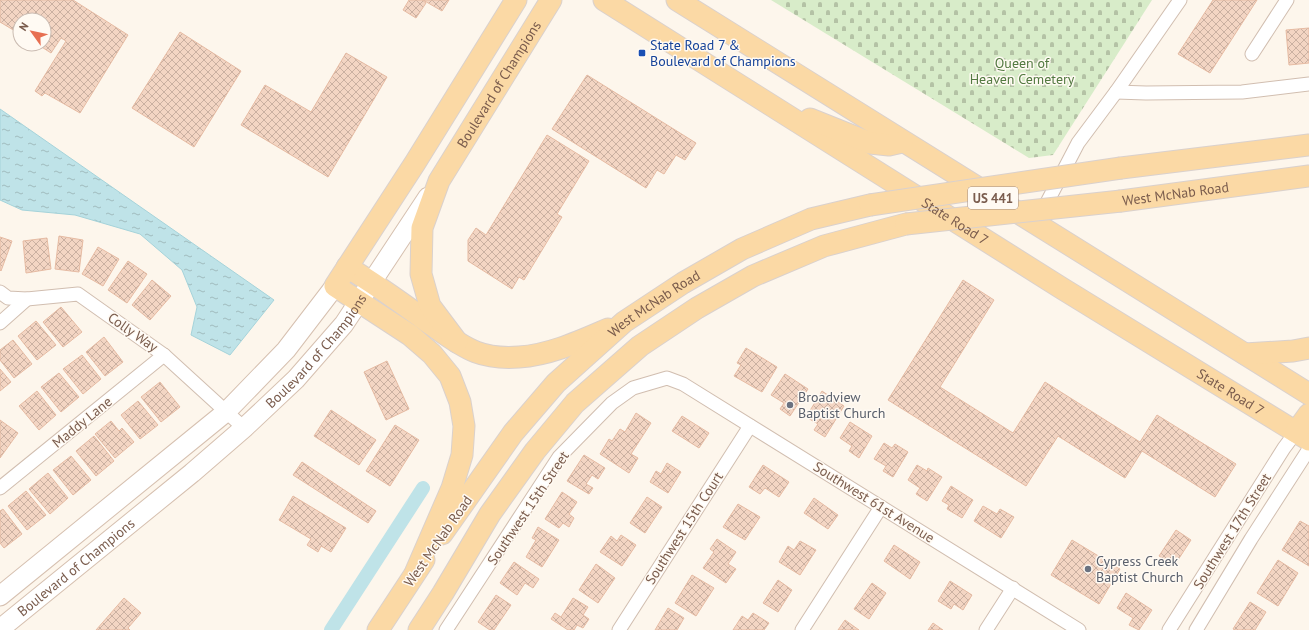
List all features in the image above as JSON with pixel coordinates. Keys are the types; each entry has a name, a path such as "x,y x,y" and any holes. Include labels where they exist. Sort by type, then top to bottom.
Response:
{"main road":[{"name":"Boulevard of Champions","path":"335,286 516,0"},
{"name":"Boulevard of Champions","path":"439,181 550,0"},
{"name":"State Road 7","path":"604,0 761,100 1302,436"},
{"name":"US 441","path":"677,0 902,142 1309,394"},
{"path":"761,100 870,143 889,145 902,142"},
{"name":"West McNab Road","path":"378,630 416,571 513,433 556,383 624,322 683,283 742,249 811,219 870,205 1121,168 1309,145"},
{"name":"West McNab Road","path":"419,630 490,514 535,451 575,403 640,346 696,308 753,276 824,246 906,224 1121,201 1309,176"},
{"path":"1277,180 1309,189"},
{"path":"439,181 422,228 420,252 421,274 430,306 457,342"},
{"path":"347,266 457,342 477,352 495,356 519,357 546,352 569,345 624,322"},
{"path":"335,286 410,336 432,354 450,376 460,402 464,426 462,455 452,488 416,571"},
{"path":"1245,354 1293,351 1309,348"},
{"path":"1302,436 1309,414"}],"street":[{"path":"1035,224 1078,143 1116,92 1180,0"},
{"path":"1252,54 1287,0"},
{"path":"1116,92 1242,92 1309,84"},
{"name":"Boulevard of Champions","path":"0,629 192,473 244,428 296,379 344,324 439,181"},
{"name":"Boulevard of Champions","path":"0,596 226,412 286,350 335,286"},
{"name":"Colly Way","path":"0,292 8,298 27,299 78,294 164,354 244,428"},
{"path":"0,323 27,299"},
{"name":"Maddy Lane","path":"1,486 164,354"},
{"name":"Southwest 61st Avenue","path":"667,378 683,384 1079,630"},
{"name":"Southwest 15th Street","path":"446,630 559,457 612,403 633,388 667,378"},
{"name":"Southwest 15th Court","path":"619,630 750,426"},
{"name":"Southwest 17th Street","path":"1169,630 1238,521 1302,436"},
{"name":"Southwest 17th Street","path":"1196,630 1251,538 1309,449"},
{"path":"802,630 881,507"},
{"path":"1238,521 1251,538"},
{"path":"986,630 1013,588"}],"green space":[{"name":"Queen of Heaven Cemetery","path":"771,0 1152,0 1053,155 1029,158"}],"water":[{"path":"0,109 274,300 230,355 191,335 197,307 182,270 140,234 75,215 22,210 0,200"}],"building":[{"path":"0,0 73,0 128,35 80,113 45,93 42,96 35,91 66,41 61,38 52,52 52,12 12,12 12,29 0,22"},
{"path":"409,0 422,0 426,3 416,18 403,10"},
{"path":"423,0 449,0 442,11"},
{"path":"1213,0 1257,0 1210,73 1178,54"},
{"path":"1309,28 1309,63 1289,65 1286,30"},
{"path":"180,32 241,71 194,147 132,108"},
{"path":"346,53 387,77 328,177 241,125 265,85 311,112"},
{"path":"587,75 696,143 685,160 676,155 664,174 657,170 646,188 552,129"},
{"path":"547,135 589,161 557,214 562,217 524,280 519,277 512,289 468,261 468,240 476,228 486,235"},
{"path":"59,236 83,240 79,272 55,269"},
{"path":"0,237 12,241 1,271 0,270"},
{"path":"47,238 51,269 26,273 23,241"},
{"path":"98,247 119,259 103,286 82,274"},
{"path":"128,261 147,274 127,303 108,290"},
{"path":"152,280 171,296 150,320 132,305"},
{"path":"963,280 994,300 940,387 1013,433 1045,382 1140,442 1157,415 1236,464 1215,497 1142,451 1125,478 1058,436 1026,486 888,400"},
{"path":"61,307 82,332 63,347 43,322"},
{"path":"36,321 56,345 37,360 18,336"},
{"path":"104,337 123,362 105,376 86,352"},
{"path":"13,340 32,364 14,378 0,360 0,350"},
{"path":"746,348 777,367 762,392 734,376 741,365 737,363"},
{"path":"82,355 101,379 83,394 63,369"},
{"path":"387,361 409,409 386,420 364,372"},
{"path":"0,369 11,382 0,391"},
{"path":"59,373 79,397 61,412 41,387"},
{"path":"785,374 808,389 790,416 780,409 784,403 771,395"},
{"path":"160,382 180,407 161,422 141,397"},
{"path":"37,391 56,415 39,430 19,406"},
{"path":"822,391 844,406 825,437 814,430 818,424 806,417"},
{"path":"138,401 158,425 140,439 121,415"},
{"path":"331,410 376,440 359,465 314,436"},
{"path":"636,413 651,423 631,454 638,458 629,473 600,454 609,439 612,441 620,429 625,432"},
{"path":"682,416 709,433 699,448 672,431"},
{"path":"0,420 18,433 0,458"},
{"path":"111,421 119,431 122,428 134,442 115,458 95,434"},
{"path":"850,422 872,436 859,458 849,451 852,446 840,438"},
{"path":"395,425 419,440 390,486 366,471"},
{"path":"94,436 114,461 96,476 76,451"},
{"path":"884,443 892,448 895,444 908,452 893,477 883,471 886,466 874,459"},
{"path":"584,455 605,468 598,479 592,475 586,484 593,488 589,494 567,481"},
{"path":"71,456 91,480 73,495 53,470"},
{"path":"302,462 376,511 368,523 293,475"},
{"path":"667,463 681,472 668,493 650,482 656,471 661,474"},
{"path":"763,465 789,482 779,497 765,488 760,494 749,487"},
{"path":"917,465 927,471 928,468 942,477 927,501 916,494 920,488 908,480"},
{"path":"48,473 68,498 50,514 29,489"},
{"path":"951,486 973,500 962,518 947,509 949,505 942,501"},
{"path":"26,491 46,515 27,530 8,506"},
{"path":"562,492 577,502 569,514 574,518 569,527 563,523 559,528 545,519"},
{"path":"293,496 346,528 331,552 321,546 318,552 307,545 311,539 279,520"},
{"path":"647,497 662,507 645,533 630,523"},
{"path":"814,498 838,515 828,529 804,513"},
{"path":"738,504 760,517 745,540 723,527"},
{"path":"983,506 997,514 1000,509 1014,517 1001,538 974,521"},
{"path":"3,509 22,534 4,548 0,543 0,511"},
{"path":"1300,521 1309,526 1309,566 1282,550"},
{"path":"538,527 559,540 542,567 526,557 536,540 532,538"},
{"path":"1176,530 1191,540 1174,566 1159,556"},
{"path":"621,535 636,545 622,566 600,552 611,536 617,541"},
{"path":"717,539 736,552 728,564 736,569 726,583 703,568 714,552 710,549"},
{"path":"1072,540 1120,569 1099,604 1051,575"},
{"path":"800,541 816,550 800,575 779,562 788,546 794,550"},
{"path":"894,545 920,562 910,579 884,561"},
{"path":"1278,560 1298,573 1278,606 1257,593"},
{"path":"514,562 539,579 533,588 525,583 517,595 500,583"},
{"path":"596,564 615,578 598,603 579,590"},
{"path":"692,575 714,588 696,616 675,603"},
{"path":"778,580 792,590 778,612 763,603"},
{"path":"950,581 972,595 963,610 954,604 951,609 938,601"},
{"path":"872,583 886,593 869,619 854,609"},
{"path":"1126,593 1152,610 1139,630 1129,625 1133,618 1117,608"},
{"path":"496,595 511,605 494,630 490,630 478,622"},
{"path":"124,598 141,613 128,628 130,630 96,630"},
{"path":"573,598 588,607 583,615 589,619 583,628 577,625 574,630 568,630 551,619 555,613 561,617"},
{"path":"1250,602 1266,612 1255,630 1233,629"},
{"path":"668,608 684,618 677,630 655,630"},
{"path":"753,613 769,623 764,630 733,630 742,616 748,620"},
{"path":"845,620 859,630 838,630"},
{"path":"933,623 943,630 928,630"}],"waterway":[{"path":"331,630 423,488"}],"place":[{"name":"State Road 7 & Boulevard of Champions","path":"642,53"},
{"name":"Broadview Baptist Church","path":"790,405"},
{"name":"Cypress Creek Baptist Church","path":"1088,569"}]}
